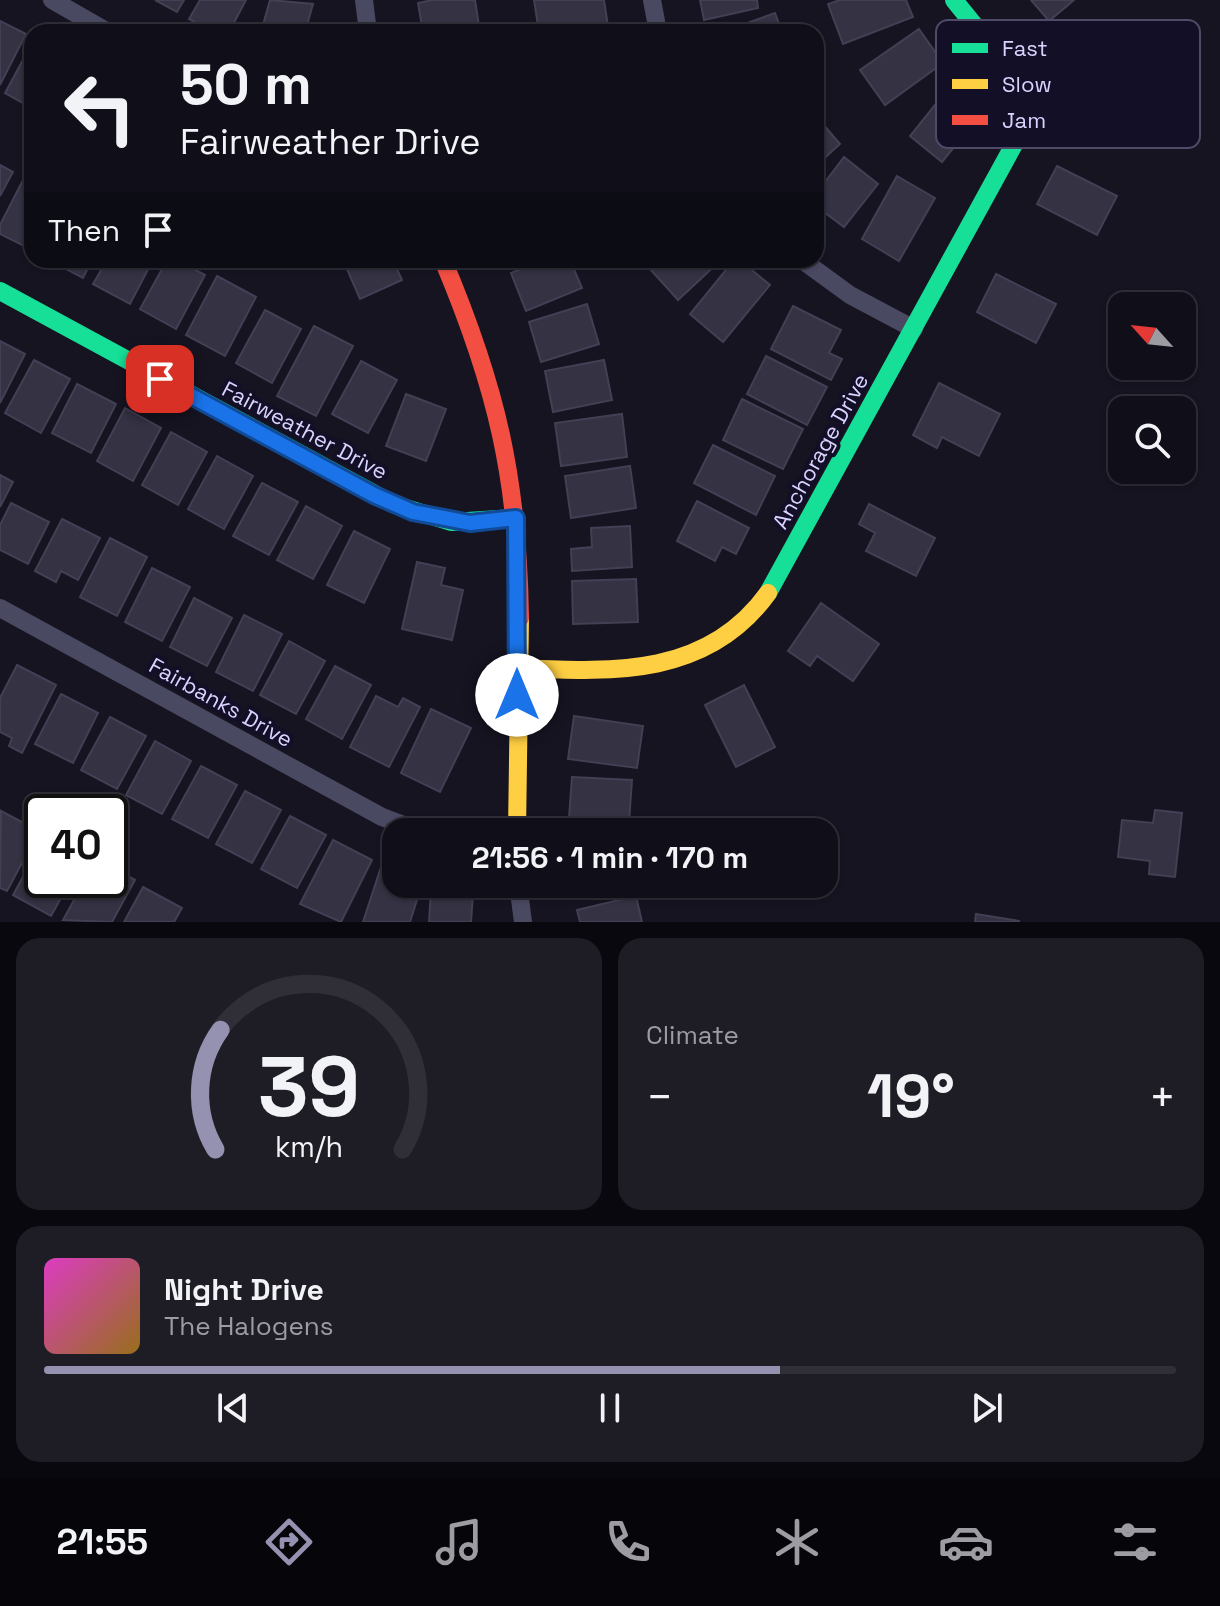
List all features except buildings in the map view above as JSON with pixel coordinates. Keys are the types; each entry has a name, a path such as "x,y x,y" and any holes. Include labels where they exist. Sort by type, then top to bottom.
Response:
{"street":[{"path":"52,0 94,24"},
{"path":"364,0 367,24"},
{"path":"652,0 656,24"},
{"name":"Anchorage Drive","path":"954,0 970,20"},
{"name":"Anchorage Drive","path":"518,668 633,672 674,665 711,647 740,625 782,570 1012,148"},
{"path":"446,268 487,366 505,440 516,518 517,818"},
{"path":"813,268 850,295 914,329"},
{"name":"Fairweather Drive","path":"0,291 393,504 451,522 516,518"},
{"name":"Fairbanks Drive","path":"0,608 385,818"},
{"path":"520,898 523,922"}],"traffic: fast":[{"path":"954,0 970,20"},
{"path":"768,593 1012,148"},
{"path":"0,291 393,504 451,522 516,518"}],"traffic: slow":[{"path":"518,668 622,668 655,664 687,655 716,641 744,621 768,593"},
{"path":"517,818 520,618"}],"traffic: jam":[{"path":"446,268 478,350 501,435 515,521 520,618"}],"route":[{"path":"160,379 374,495 413,512 451,522 516,518 517,695"}]}
